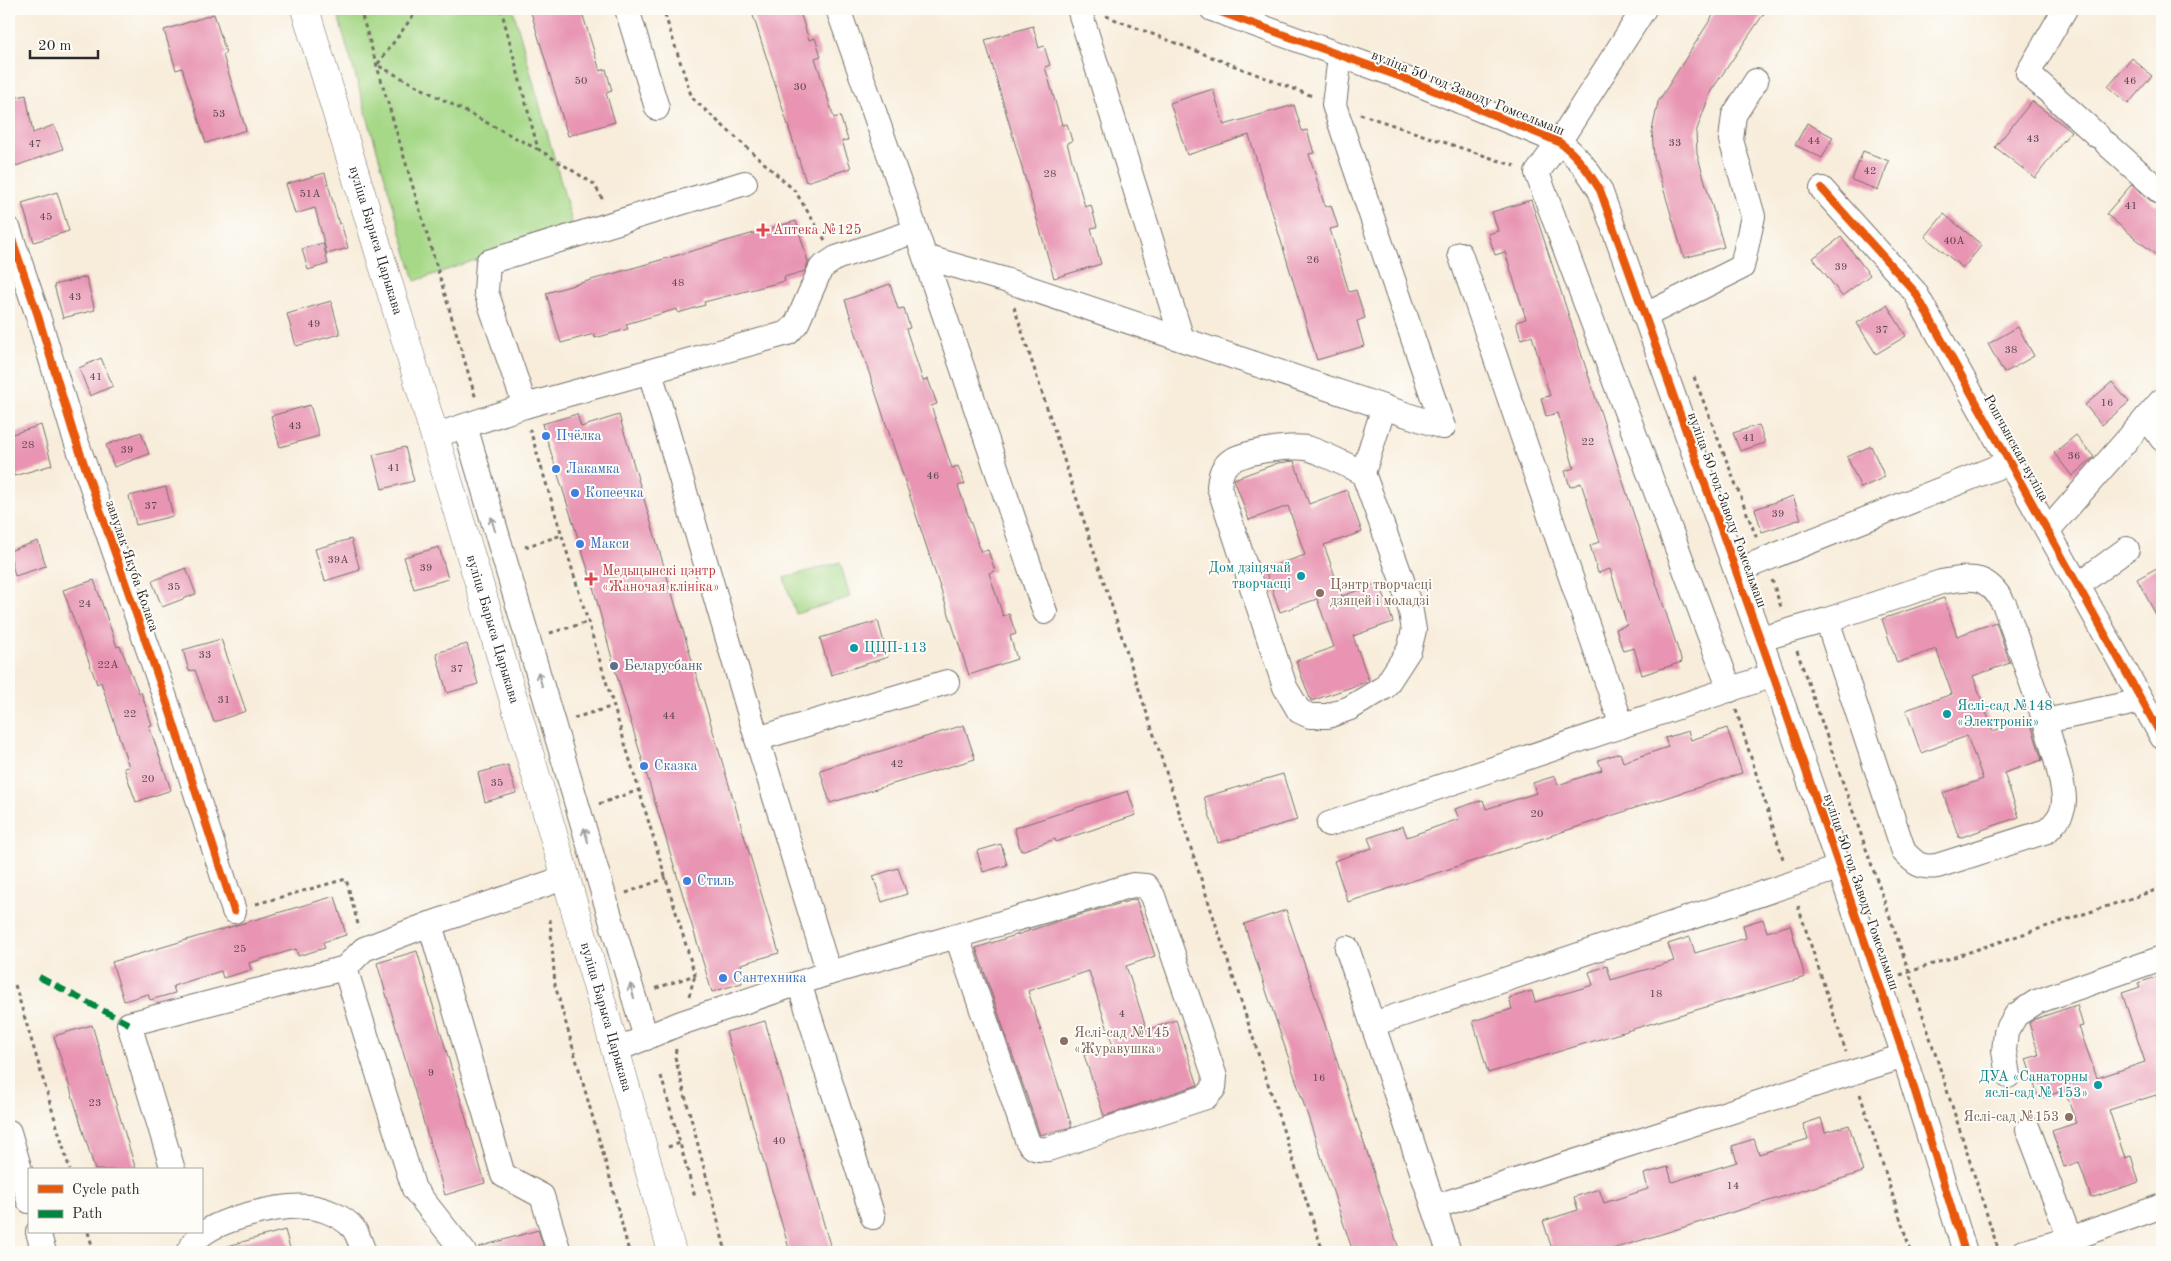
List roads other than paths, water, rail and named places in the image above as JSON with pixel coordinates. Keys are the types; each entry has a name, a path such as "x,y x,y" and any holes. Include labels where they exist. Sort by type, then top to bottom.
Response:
{"main road":[{"name":"вуліца Барыса Царыкава","path":"304,9 436,435 567,877 672,1252"}],"street":[{"path":"627,9 657,108"},
{"path":"838,9 925,257 1045,612"},
{"path":"1079,9 1182,339"},
{"name":"вуліца 50 год Заводу Гомсельмаш","path":"1212,9 1401,77 1559,142 1586,166 1600,190 1761,639 1904,1056 1965,1252"},
{"path":"1644,9 1537,173 1730,690"},
{"path":"2065,9 2028,74 2162,193"},
{"path":"925,257 1005,280 1443,427 1334,105 1340,56"},
{"path":"1644,316 1742,267 1753,216 1730,140 1734,115 1756,81"},
{"path":"525,406 486,292 488,262 745,183"},
{"name":"Рошчынская вуліца","path":"1822,189 1915,292 2162,737"},
{"name":"завулак Якуба Коласа","path":"9,230 38,316 73,432 170,712 234,911"},
{"path":"436,435 525,406 788,333 797,323 820,268 836,258 916,231"},
{"path":"1460,254 1622,726"},
{"path":"650,372 757,739 829,974"},
{"path":"1363,473 1309,448 1294,447 1242,455 1228,462 1220,475 1219,487 1285,687 1299,711 1310,716 1328,716 1350,708 1373,696 1385,687 1409,650 1414,630 1402,580 1363,473 1384,407"},
{"path":"2154,408 2162,439"},
{"path":"2048,530 2154,408"},
{"path":"473,423 646,1038"},
{"path":"1736,571 1764,558 2010,462"},
{"path":"2078,585 2127,549"},
{"path":"1761,639 1827,620 1940,582 1973,578 1984,581 1996,590 2005,606 2045,721 2062,787 2064,803 2058,821 2047,831 1937,866 1924,868 1914,862 1904,852 1897,834 1827,620"},
{"path":"1329,824 1773,675"},
{"path":"757,739 947,682"},
{"path":"2045,721 2142,701"},
{"path":"1373,1024 1838,868"},
{"path":"172,1168 130,1024 345,968 364,949 567,877"},
{"path":"616,1050 681,1023 799,983 1133,885 1146,886 1153,896 1215,1077 1214,1088 1206,1097 1048,1149 1039,1150 1031,1147 957,937"},
{"path":"430,924 503,1175 542,1196 559,1252"},
{"path":"1347,948 1449,1252"},
{"path":"2008,1076 2004,1051 2006,1032 2016,1015 2036,1002 2162,958"},
{"path":"345,968 414,1189 464,1252"},
{"path":"799,983 872,1217"},
{"path":"1434,1207 1904,1056"},
{"path":"2028,1129 2070,1239"},
{"path":"9,1132 21,1196"},
{"path":"188,1252 197,1238 216,1227 241,1216 288,1206 311,1207 343,1219 354,1229 364,1252"},
{"path":"2024,1252 2070,1239 2162,1206"},
{"path":"39,1234 44,1252"}],"place":[{"name":"Аптека №125","path":"763,230"},
{"name":"Пчёлка","path":"546,436"},
{"name":"Лакамка","path":"556,469"},
{"name":"Копеечка","path":"575,493"},
{"name":"Макси","path":"580,544"},
{"name":"Дом дзіцячай творчасці","path":"1301,576"},
{"name":"Медыцынскі цэнтр «Жаночая клініка»","path":"591,579"},
{"name":"Цэнтр творчасці дзяцей і моладзі","path":"1320,593"},
{"name":"ЦЦП-113","path":"854,648"},
{"name":"Беларусбанк","path":"614,666"},
{"name":"Яслі-сад №148 «Электронік»","path":"1947,714"},
{"name":"Сказка","path":"644,766"},
{"name":"Стиль","path":"687,881"},
{"name":"Сантехника","path":"723,978"},
{"name":"Яслі-сад №145 «Журавушка»","path":"1064,1041"},
{"name":"ДУА «Санаторны яслі-сад № 153»","path":"2098,1085"},
{"name":"Яслі-сад №153","path":"2069,1117"}]}
